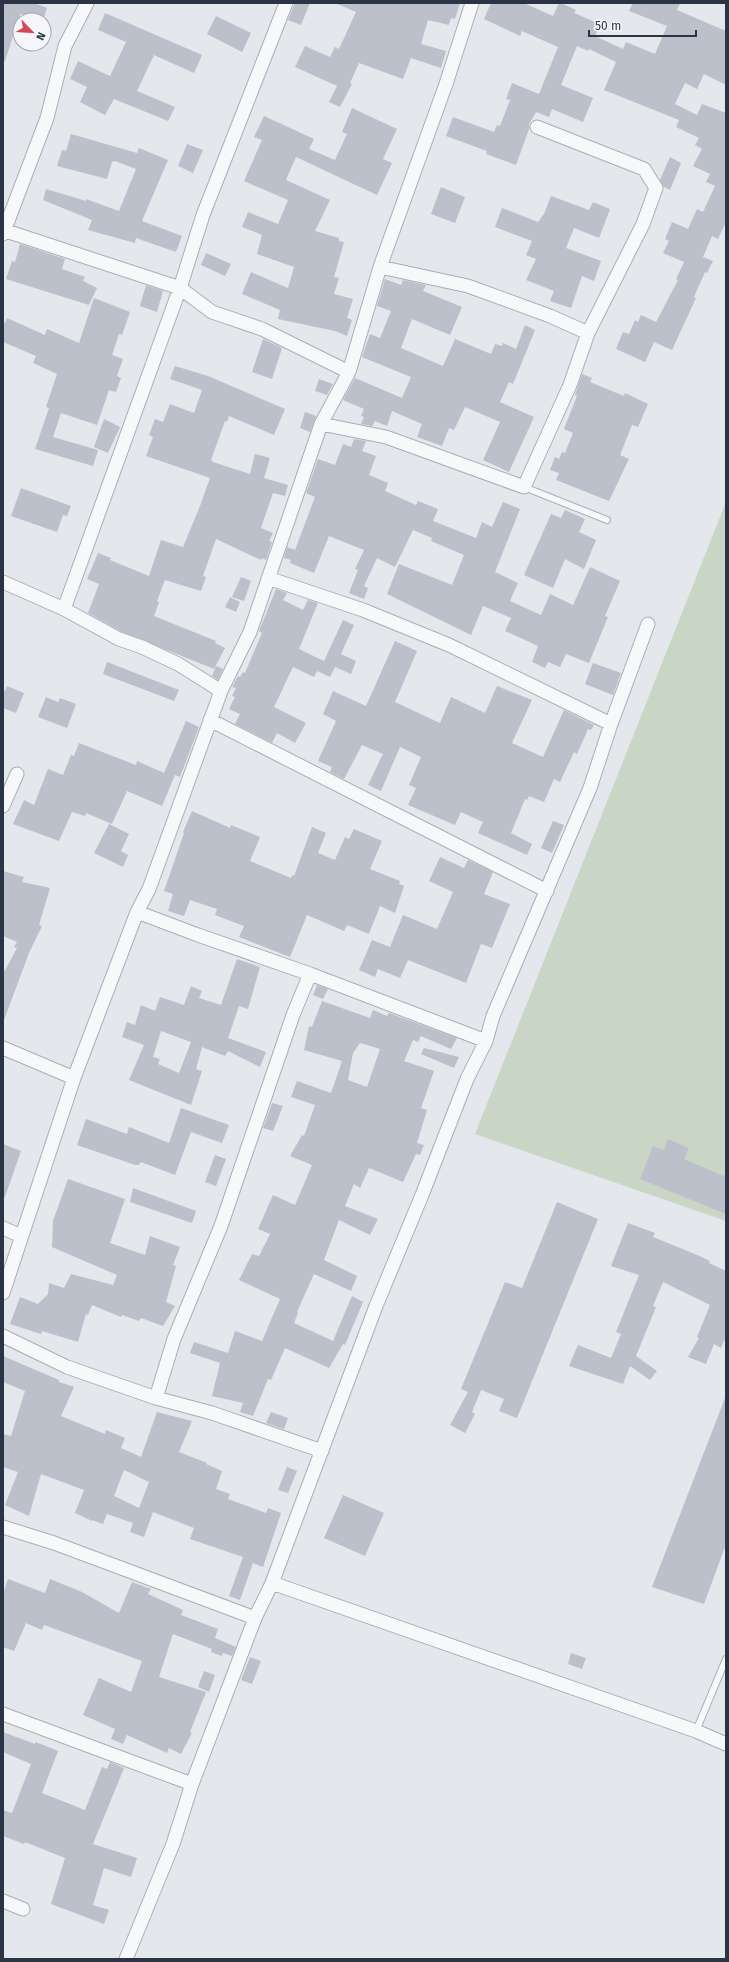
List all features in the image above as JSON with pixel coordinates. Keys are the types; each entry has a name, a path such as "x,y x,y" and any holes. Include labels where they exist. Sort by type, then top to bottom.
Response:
{"street":[{"path":"87,3 65,46 47,118 3,232 180,288 212,312 262,329 348,372"},
{"path":"64,609 180,288 203,215 286,3"},
{"path":"3,1292 74,1078 137,912 149,889 221,691 250,632 321,424 348,372 380,267 446,84 472,3"},
{"path":"321,424 386,437 524,487 570,385 588,333 643,224 656,188 644,169 537,127"},
{"path":"380,267 468,286 550,316 588,333"},
{"path":"268,578 363,610 449,645 611,724"},
{"path":"3,582 64,609 119,639 142,647 178,664 221,691"},
{"path":"126,1959 173,1844 192,1784 255,1618 272,1583 376,1306 422,1195 467,1079 486,1041 501,996 590,788 611,724 648,624"},
{"path":"210,720 547,891"},
{"path":"3,806 16,774"},
{"path":"137,912 310,974 486,1041"},
{"path":"156,1398 174,1339 221,1226 293,1015 310,974"},
{"path":"3,1048 74,1078"},
{"path":"3,1228 21,1236"},
{"path":"3,1336 67,1367 156,1398 212,1413 322,1451"},
{"path":"3,1527 54,1543 255,1618"},
{"path":"272,1583 696,1731 726,1744"},
{"path":"3,1714 192,1784"},
{"path":"3,1901 23,1909"}],"lane":[{"path":"524,487 607,520"},
{"path":"696,1731 726,1659"}],"green space":[{"path":"726,502 726,1221 475,1134"}],"building":[{"path":"3,3 34,3 47,8 46,12 12,12 12,39 5,61 3,60"},
{"path":"295,3 310,3 301,25 288,20"},
{"path":"335,3 460,3 455,19 451,18 449,25 428,20 421,44 446,51 441,68 411,58 403,79 359,63 350,83 352,84 340,107 329,102 337,86 295,67 305,46 330,57 335,47 339,49 356,12"},
{"path":"491,3 524,3 553,16 559,3 561,3 576,10 574,13 600,24 595,36 623,49 626,42 655,54 667,26 629,11 633,3 680,3 677,10 726,31 726,85 704,74 697,89 685,83 675,104 697,115 702,104 726,113 726,222 718,239 712,236 703,257 713,261 707,273 705,272 694,297 696,298 672,350 654,342 645,362 616,349 623,332 629,334 635,320 638,322 641,315 656,322 678,280 676,279 684,262 663,253 669,241 665,239 672,222 688,229 697,209 703,212 715,186 706,182 710,174 693,166 702,149 695,145 699,138 676,127 679,120 604,90 616,62 589,49 588,51 577,46 561,85 593,98 583,122 552,109 549,117 536,112 529,124 529,129 516,165 486,154 487,151 446,136 453,117 494,132 497,125 500,126 510,100 506,99 512,83 539,94 558,47 522,31 520,36 484,19"},
{"path":"105,13 202,55 194,73 154,55 137,91 175,107 168,121 114,99 105,115 80,102 87,87 70,79 78,61 110,76 126,42 98,30"},
{"path":"216,16 251,33 242,52 207,34"},
{"path":"352,108 397,129 383,159 392,163 377,195 296,157 286,180 330,200 315,231 339,238 339,241 344,242 334,277 339,278 334,294 353,299 347,318 352,320 347,336 335,331 278,319 280,310 242,294 251,272 288,288 294,267 257,254 262,235 242,227 248,212 278,224 288,200 244,181 262,140 254,137 264,116 314,139 309,149 335,160 347,134 342,132"},
{"path":"71,134 137,153 139,148 168,160 142,221 182,236 176,252 136,238 135,243 88,230 92,220 43,200 46,189 86,201 86,199 119,211 136,169 115,161 112,162 107,179 57,166 62,150 66,151"},
{"path":"187,144 203,150 193,173 178,166"},
{"path":"670,157 681,163 670,190 664,187 660,180"},
{"path":"441,187 465,197 455,223 431,214"},
{"path":"551,196 589,210 593,202 610,209 599,238 574,228 566,248 601,261 594,281 582,276 571,308 550,301 554,291 526,280 536,259 526,255 532,241 495,227 502,208 538,222 544,214"},
{"path":"20,244 65,259 62,269 85,277 83,281 97,288 89,305 6,279 12,261 15,262"},
{"path":"206,253 231,264 225,276 201,265"},
{"path":"385,279 401,285 403,280 426,285 423,291 462,307 450,335 412,319 401,348 443,366 455,339 491,354 495,344 502,346 503,343 516,349 525,325 535,330 513,384 509,382 500,402 534,417 509,472 483,460 500,422 465,407 454,430 449,428 442,446 417,437 422,424 392,411 387,426 375,421 372,426 361,424 364,417 361,416 364,409 343,400 355,378 402,398 411,377 362,357 370,334 380,338 391,311 377,306"},
{"path":"146,285 163,291 157,312 140,306"},
{"path":"94,298 130,312 122,335 119,334 112,355 123,359 117,376 121,378 116,392 109,390 97,425 61,413 53,437 98,450 93,466 35,449 49,408 46,407 57,374 33,363 36,356 3,342 3,327 7,318 45,335 47,329 79,343"},
{"path":"263,339 282,348 272,379 252,372"},
{"path":"175,366 208,376 285,409 274,435 229,416 227,422 225,421 211,460 213,462 250,474 255,454 270,458 264,478 288,485 285,496 273,493 261,528 273,533 269,541 272,542 266,560 262,558 261,560 216,539 203,576 206,577 201,591 165,580 157,601 159,602 154,616 216,641 215,643 225,648 214,669 122,632 88,613 99,584 87,579 98,553 111,558 110,560 149,576 161,540 183,547 210,478 146,456 153,437 149,435 155,419 163,422 170,404 194,413 202,390 170,379"},
{"path":"582,374 592,378 590,382 624,396 625,393 648,404 638,427 632,425 620,455 629,459 609,501 556,480 559,473 550,470 555,457 559,459 562,452 565,453 573,433 564,429 577,396 575,395"},
{"path":"319,379 333,384 327,395 315,391"},
{"path":"305,412 316,416 310,432 300,428"},
{"path":"104,419 120,427 108,453 94,447"},
{"path":"354,439 366,441 362,451 376,456 369,475 388,483 385,491 416,505 418,501 438,509 433,521 476,538 482,522 492,527 503,502 520,509 495,572 518,583 510,601 541,615 550,594 573,605 590,567 620,581 605,616 608,617 589,663 566,654 560,667 548,662 545,668 532,662 538,646 505,631 511,618 483,606 471,635 387,594 399,564 452,585 464,555 431,541 432,538 413,530 395,567 377,558 364,586 368,588 364,599 349,593 358,570 355,569 364,550 329,536 314,573 290,563 291,560 284,558 287,547 295,550 315,497 306,493 318,459 335,465 343,444 351,447"},
{"path":"21,488 71,506 67,516 63,515 57,532 11,516"},
{"path":"565,510 585,519 579,532 596,540 584,569 565,559 553,588 524,575 551,514 561,518"},
{"path":"241,577 251,581 244,601 232,597"},
{"path":"276,589 287,593 283,600 303,610 308,600 318,603 299,649 324,661 343,620 354,625 341,654 356,661 351,674 335,667 330,677 317,671 314,677 293,667 274,707 306,723 295,743 277,733 272,743 235,724 240,714 229,709 235,697 232,696 236,688 232,687 238,676 240,677 243,672 245,673 262,633 259,631"},
{"path":"230,597 240,602 236,612 225,607"},
{"path":"395,641 417,651 395,702 440,723 451,697 485,713 497,686 532,700 512,743 543,757 564,710 594,725 591,730 588,729 577,754 574,752 560,782 554,779 544,802 529,796 527,800 525,799 511,833 532,844 527,855 478,833 483,822 461,812 455,825 408,805 416,788 409,785 421,757 400,747 381,791 368,785 383,754 362,745 344,779 330,772 332,767 318,761 336,721 323,714 333,691 366,706"},
{"path":"107,662 179,690 174,701 103,674"},
{"path":"593,663 621,673 613,695 585,684"},
{"path":"216,666 223,669 218,680 212,676"},
{"path":"7,686 24,693 16,713 3,708 3,695"},
{"path":"46,697 58,702 60,698 76,704 67,728 38,717"},
{"path":"186,721 199,727 180,777 175,775 162,806 127,791 112,824 86,813 85,816 72,812 59,841 13,824 24,800 34,805 48,769 63,775 71,755 74,756 79,743 136,765 137,761 164,773"},
{"path":"192,811 230,828 231,825 260,837 250,861 291,878 292,875 294,876 312,827 326,833 318,853 335,860 345,837 349,839 354,829 382,841 370,869 400,881 399,884 404,886 395,913 380,906 369,934 347,925 344,931 307,915 290,957 239,937 244,926 215,915 217,909 190,900 184,916 168,911 173,894 164,891 184,833 183,832"},
{"path":"553,821 564,825 552,853 541,848"},
{"path":"109,824 129,834 121,851 128,855 123,867 94,853"},
{"path":"440,857 464,868 468,860 493,872 484,894 510,904 492,948 481,944 466,983 408,960 400,978 378,969 375,977 359,970 372,940 390,947 403,915 437,929 453,892 429,881"},
{"path":"3,871 24,877 22,882 50,888 39,925 42,926 29,953 4,1020 3,974 17,948 14,947 17,942 3,936"},
{"path":"237,959 260,967 248,1009 239,1006 228,1038 266,1052 260,1067 228,1051 225,1056 202,1047 196,1069 202,1071 191,1105 129,1080 144,1045 122,1037 127,1022 135,1025 141,1005 155,1011 160,997 184,1005 191,986 202,991 199,998 221,1005","holes":["161,1031 191,1042 179,1073 158,1064 160,1059 153,1057"]},
{"path":"317,985 328,989 323,999 313,995"},
{"path":"322,1001 370,1018 373,1010 387,1016 389,1013 457,1038 451,1049 421,1036 418,1042 413,1040 404,1061 434,1071 421,1108 427,1110 417,1143 424,1145 420,1155 416,1154 403,1182 369,1168 360,1188 354,1184 345,1206 378,1219 370,1235 339,1220 324,1260 357,1276 351,1291 314,1274 297,1312 298,1313 294,1323 333,1341 352,1296 363,1302 345,1345 343,1344 329,1368 285,1348 271,1380 268,1379 253,1416 240,1412 243,1403 212,1396 220,1363 190,1353 194,1342 228,1353 235,1331 262,1341 280,1299 239,1280 252,1254 259,1256 270,1234 258,1229 273,1195 295,1205 312,1165 290,1156 302,1135 304,1136 315,1105 291,1097 297,1081 331,1093 342,1061 304,1050 309,1026 312,1027","holes":["360,1043 380,1049 367,1087 348,1080 353,1053"]},
{"path":"424,1048 459,1057 454,1068 421,1054"},
{"path":"272,1103 283,1106 273,1131 263,1128"},
{"path":"181,1108 229,1125 222,1143 191,1132 175,1175 141,1162 139,1165 135,1165 77,1145 86,1119 127,1134 129,1127 169,1143"},
{"path":"668,1139 689,1148 684,1159 726,1177 726,1214 640,1179 653,1146 664,1150"},
{"path":"3,1144 21,1151 5,1197 3,1196"},
{"path":"215,1155 226,1159 216,1186 205,1182"},
{"path":"68,1179 125,1199 110,1243 145,1255 150,1236 180,1247 173,1265 176,1266 166,1302 175,1306 163,1326 141,1318 139,1321 122,1315 121,1317 92,1305 88,1315 86,1314 78,1342 42,1331 41,1334 10,1324 20,1297 38,1304 48,1294 49,1283 64,1288 71,1274 113,1285 117,1275 52,1247 53,1221"},
{"path":"133,1188 196,1211 192,1223 130,1202"},
{"path":"557,1202 598,1219 517,1418 499,1411 504,1399 481,1390 472,1412 475,1414 465,1433 450,1425 468,1392 461,1389 505,1282 522,1288"},
{"path":"628,1223 655,1233 653,1237 695,1254 726,1271 726,1336 721,1348 714,1344 706,1364 688,1357 699,1338 697,1337 710,1305 663,1282 653,1306 656,1307 636,1356 657,1371 650,1380 630,1366 623,1384 569,1366 578,1345 611,1358 621,1334 616,1332 639,1275 611,1266"},
{"path":"3,1356 59,1380 59,1382 74,1387 61,1416 105,1434 106,1430 125,1438 121,1448 141,1457 157,1412 192,1421 179,1452 207,1463 206,1464 222,1471 216,1489 230,1494 228,1499 266,1513 268,1508 281,1513 263,1567 253,1563 240,1600 229,1596 243,1557 190,1539 194,1528 153,1512 144,1537 130,1532 133,1523 107,1514 103,1524 92,1521 75,1513 84,1490 41,1474 29,1516 5,1505 18,1472 3,1467 3,1434 11,1436 25,1391 3,1382","holes":["124,1470 149,1482 139,1508 114,1496"]},
{"path":"725,1398 726,1544 704,1604 652,1587"},
{"path":"271,1412 288,1418 284,1429 266,1423"},
{"path":"287,1467 297,1471 288,1493 278,1490"},
{"path":"343,1495 384,1513 365,1556 324,1538"},
{"path":"8,1579 45,1593 50,1579 82,1592 119,1613 132,1582 151,1589 148,1594 183,1610 181,1615 218,1629 215,1638 236,1647 232,1656 223,1653 222,1656 211,1652 212,1649 173,1634 159,1677 206,1692 190,1732 192,1733 181,1754 169,1748 167,1753 127,1735 123,1744 111,1739 115,1729 83,1715 99,1678 131,1692 142,1661 44,1625 42,1630 26,1623 14,1651 3,1647 3,1594"},
{"path":"571,1653 586,1658 582,1669 568,1664"},
{"path":"250,1657 261,1661 252,1684 241,1680"},
{"path":"204,1671 215,1675 209,1692 198,1687"},
{"path":"3,1732 58,1751 42,1793 85,1810 102,1767 107,1769 110,1762 124,1768 93,1844 137,1858 131,1877 104,1868 93,1905 109,1910 104,1924 51,1904 65,1858 25,1842 24,1844 3,1836 3,1810 12,1813 31,1764 3,1752"}]}
